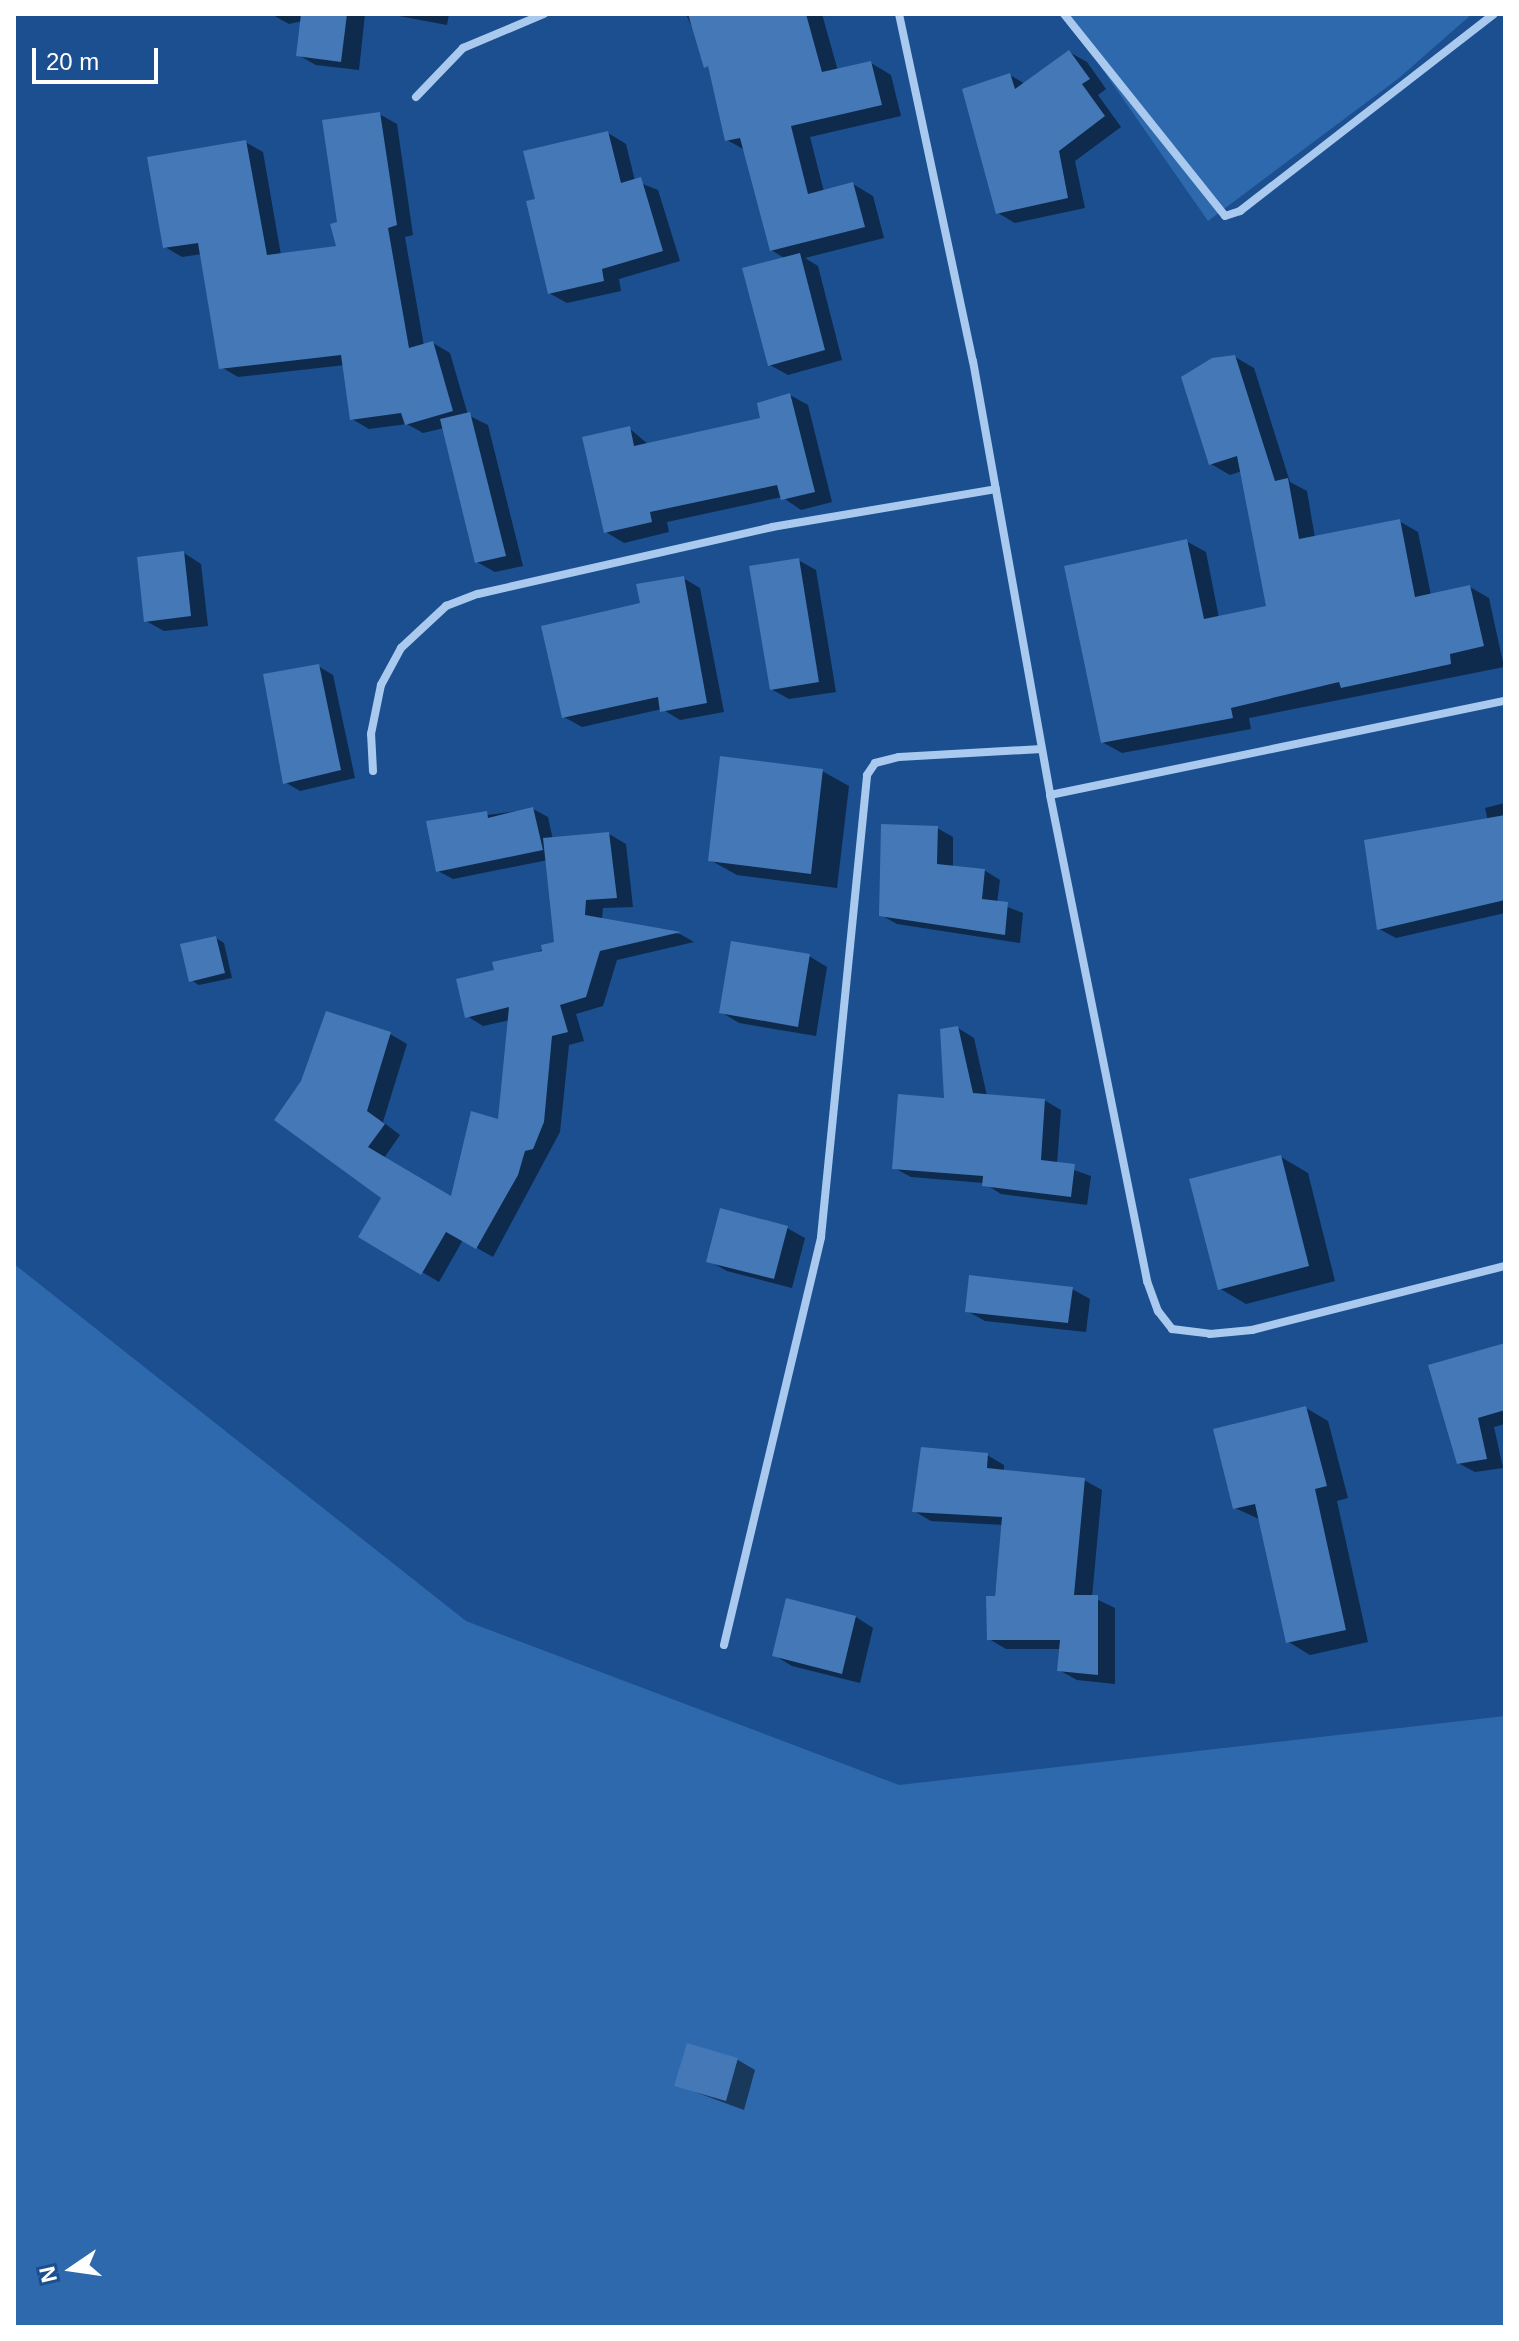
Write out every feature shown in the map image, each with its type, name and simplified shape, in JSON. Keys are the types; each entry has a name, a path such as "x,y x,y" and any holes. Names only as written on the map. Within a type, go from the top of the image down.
{"street":[{"path":"416,97 463,48 544,14"},
{"path":"899,14 996,489 1050,795 1147,1281 1158,1311 1172,1329 1210,1334 1252,1330 1505,1266"},
{"path":"1064,14 1225,216 1240,211 1494,14"},
{"path":"373,771 371,734 381,685 401,648 446,606 478,594 772,527 996,489"},
{"path":"1050,795 1505,701"},
{"path":"724,1645 821,1237 867,775 875,763 899,757 1042,749"}],"shaded area":[{"path":"1064,14 1472,14 1399,78 1208,221"},
{"path":"14,1264 466,1621 899,1785 1505,1716 1505,2327 14,2327"}],"building":[{"path":"301,14 347,14 341,62 296,56"},
{"path":"688,14 806,14 822,72 871,61 882,105 791,126 808,194 853,182 865,227 770,251 740,138 725,141 708,66 704,68"},
{"path":"1069,50 1090,79 1082,84 1105,116 1059,151 1068,198 996,214 962,89 1010,73 1015,89"},
{"path":"380,112 397,225 388,228 409,348 433,341 453,411 405,425 401,413 350,420 341,355 219,369 198,243 163,248 147,157 246,140 267,255 336,246 330,224 337,222 322,120"},
{"path":"608,131 621,183 641,177 663,251 602,269 604,281 548,294 526,201 535,199 523,151"},
{"path":"800,253 825,350 768,366 742,268"},
{"path":"1235,355 1275,481 1288,478 1299,539 1400,519 1415,597 1470,585 1484,646 1450,654 1451,664 1341,688 1339,682 1231,708 1233,718 1101,743 1064,566 1187,539 1204,619 1266,606 1237,456 1209,465 1181,377 1212,358"},
{"path":"790,393 815,492 781,500 777,485 650,512 652,522 604,533 582,437 630,426 634,446 760,418 757,403"},
{"path":"470,412 506,556 475,563 440,419"},
{"path":"184,551 191,616 144,622 137,557"},
{"path":"799,558 819,682 770,690 749,566"},
{"path":"684,576 707,703 660,712 658,697 562,718 541,626 640,603 636,584"},
{"path":"319,664 341,770 283,784 263,674"},
{"path":"720,756 823,769 811,874 708,861"},
{"path":"533,807 543,850 436,872 426,821 487,811 488,818"},
{"path":"1505,815 1505,900 1377,930 1364,840"},
{"path":"881,824 938,826 937,864 985,869 982,899 1008,902 1005,935 879,916"},
{"path":"609,832 617,898 586,900 585,915 681,932 600,951 586,997 560,1005 568,1032 552,1036 544,1122 533,1149 525,1151 518,1175 476,1249 446,1232 421,1275 358,1237 381,1198 274,1120 301,1081 326,1011 391,1032 367,1111 385,1124 368,1147 451,1196 471,1111 498,1119 509,1007 465,1018 456,979 494,970 492,962 542,951 541,945 554,942 543,838"},
{"path":"216,936 225,973 189,982 180,944"},
{"path":"731,941 810,954 798,1027 719,1013"},
{"path":"958,1026 973,1093 1045,1099 1041,1160 1075,1164 1071,1197 982,1186 983,1176 892,1169 898,1094 944,1098 940,1029"},
{"path":"1281,1155 1309,1266 1218,1290 1189,1179"},
{"path":"720,1208 788,1226 774,1279 706,1262"},
{"path":"969,1275 1073,1287 1068,1323 965,1312"},
{"path":"1505,1343 1505,1410 1478,1418 1487,1459 1457,1464 1428,1365"},
{"path":"1306,1406 1327,1486 1315,1489 1346,1630 1286,1643 1255,1504 1233,1509 1213,1429"},
{"path":"921,1447 988,1453 987,1468 1085,1478 1074,1595 1098,1595 1098,1675 1057,1671 1060,1640 987,1640 986,1596 995,1596 1002,1517 912,1512"},
{"path":"786,1598 856,1616 842,1674 772,1656"},
{"path":"687,2043 738,2058 726,2101 674,2086"}]}
